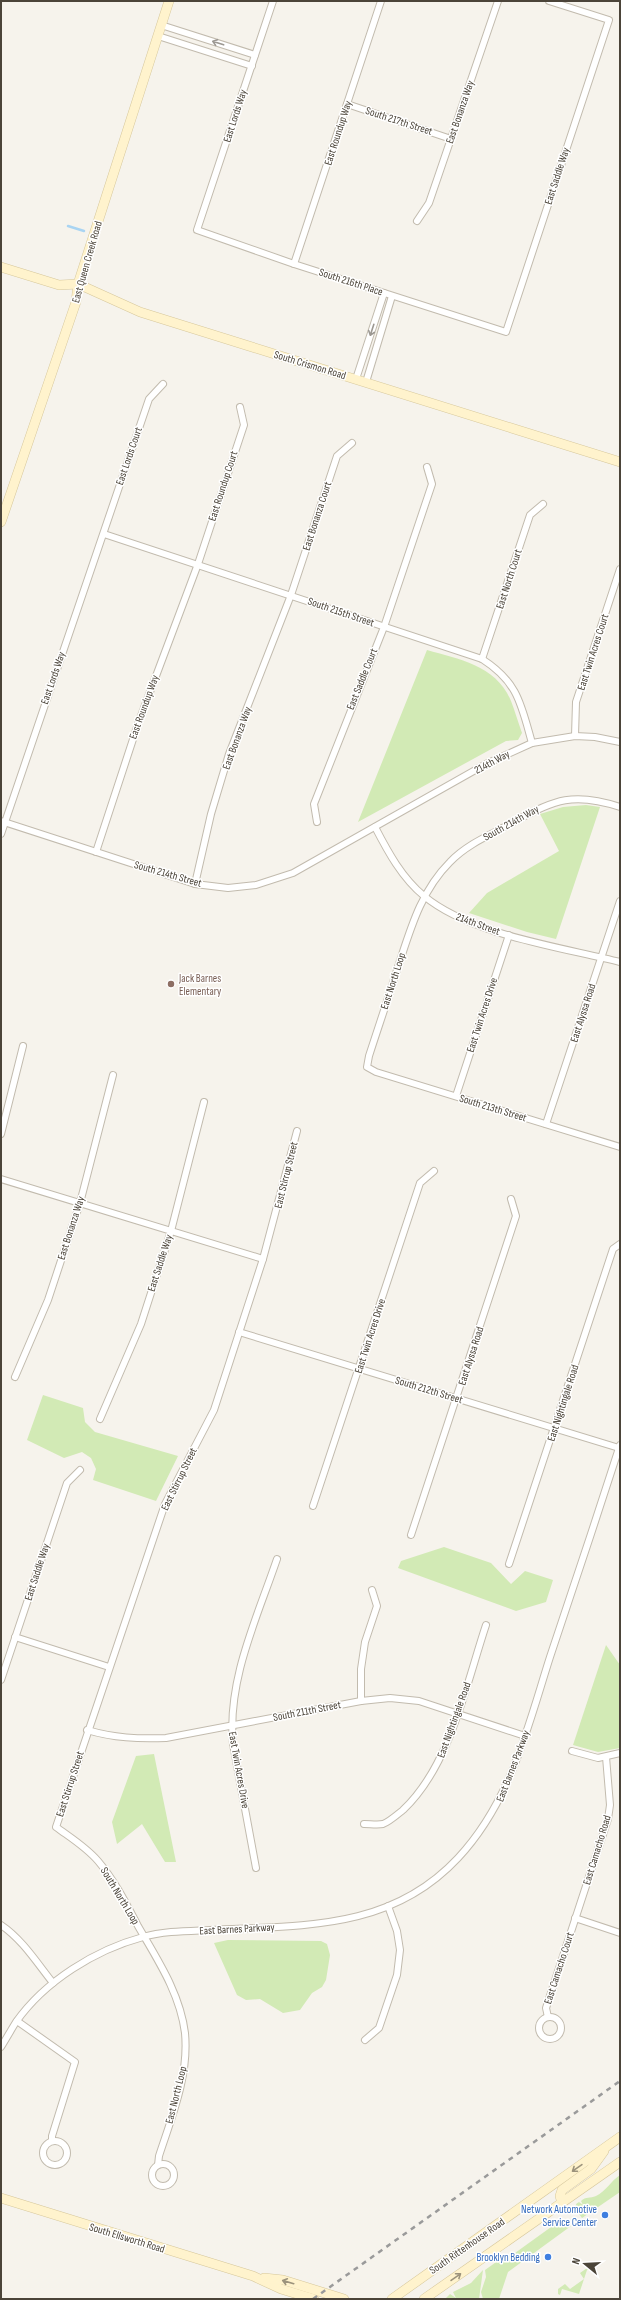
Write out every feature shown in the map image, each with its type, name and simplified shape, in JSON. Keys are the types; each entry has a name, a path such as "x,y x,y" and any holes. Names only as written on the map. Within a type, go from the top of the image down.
{"main road":[{"name":"East Queen Creek Road","path":"1,522 76,302 78,284 169,1"},
{"name":"South Crismon Road","path":"1,267 59,285 78,284 140,312 620,462"},
{"name":"South Rittenhouse Road","path":"392,2299 620,2137"},
{"path":"562,2203 560,2196 562,2190 591,2169 607,2147"},
{"name":"South Rittenhouse Road","path":"424,2299 620,2162"},
{"name":"South Ellsworth Road","path":"1,2198 253,2276 281,2289 314,2299"},
{"name":"South Ellsworth Road","path":"253,2276 284,2280 344,2299"},
{"path":"438,2299 442,2287"}],"street":[{"name":"East Lords Way","path":"197,230 273,1"},
{"name":"East Roundup Way","path":"294,264 381,1"},
{"name":"East Bonanza Way","path":"417,221 429,203 498,1"},
{"name":"East Saddle Way","path":"506,332 609,20 549,1"},
{"path":"161,25 255,55"},
{"path":"158,36 252,66"},
{"name":"South 217th Street","path":"347,104 451,139"},
{"name":"South 216th Place","path":"197,230 294,264 506,332"},
{"path":"356,379 384,293"},
{"path":"366,382 392,296"},
{"name":"East Lords Court","path":"104,534 149,399 164,384"},
{"name":"East Roundup Court","path":"198,564 244,425 240,407"},
{"name":"East Bonanza Court","path":"291,595 337,456 352,443"},
{"name":"East Saddle Court","path":"317,822 314,804 384,627 432,484 427,466"},
{"name":"East North Court","path":"482,659 530,515 543,504"},
{"name":"East Lords Way","path":"3,822 104,534"},
{"name":"South 215th Street","path":"104,534 482,659 500,670 512,685 522,706 532,743"},
{"name":"East Roundup Way","path":"96,852 138,724 198,564"},
{"name":"East Twin Acres Court","path":"575,736 576,702 620,569"},
{"name":"East Bonanza Way","path":"195,884 210,814 229,754 291,595"},
{"name":"214th Way","path":"375,827 486,764 532,743 575,736 595,737 620,742"},
{"name":"South 214th Way","path":"424,896 450,861 468,847 538,808 557,801 581,798 603,801 620,807"},
{"path":"1,834 3,822"},
{"name":"South 214th Street","path":"3,822 195,884 228,888 256,885 293,873 375,827"},
{"name":"214th Street","path":"375,827 406,878 424,896 441,908 462,919 509,935 620,962"},
{"name":"East North Loop","path":"367,1067 369,1056 403,950 424,896"},
{"name":"East Alyssa Road","path":"546,1124 620,901"},
{"name":"East Twin Acres Drive","path":"456,1096 509,935"},
{"path":"1,1134 23,1046"},
{"name":"South 213th Street","path":"367,1067 376,1072 620,1147"},
{"name":"East Bonanza Way","path":"15,1377 48,1300 80,1203 113,1074"},
{"name":"East Saddle Way","path":"100,1419 141,1324 171,1231 204,1102"},
{"name":"East Stirrup Street","path":"56,1827 87,1730 166,1504 214,1410 263,1259 297,1131"},
{"name":"East Twin Acres Drive","path":"313,1506 420,1183 434,1171"},
{"path":"1,1179 263,1259"},
{"name":"East Alyssa Road","path":"411,1535 516,1216 511,1199"},
{"name":"East Nightingale Road","path":"509,1564 613,1249 620,1244"},
{"name":"South 212th Street","path":"239,1332 457,1399 620,1446"},
{"name":"East Barnes Parkway","path":"1,2047 17,2021 53,1983 76,1967 106,1950 144,1937 183,1932 324,1924 362,1916 388,1906 417,1892 435,1878 470,1845 491,1817 503,1796 525,1736 620,1446"},
{"name":"East Saddle Way","path":"1,1680 67,1483 80,1470"},
{"name":"East Twin Acres Drive","path":"256,1868 232,1725 234,1694 241,1666 277,1559"},
{"path":"361,1701 360,1669 365,1642 377,1606 372,1590"},
{"name":"East Nightingale Road","path":"364,1824 383,1824 414,1799 430,1779 442,1755 486,1625"},
{"path":"15,1637 109,1667"},
{"name":"South 211th Street","path":"87,1730 110,1736 134,1739 166,1738 361,1701 390,1698 419,1701 525,1736"},
{"path":"572,1751 598,1758 620,1753"},
{"name":"East Camacho Road","path":"575,1918 608,1819 610,1804 606,1756"},
{"name":"South North Loop","path":"56,1827 82,1845 112,1878 144,1937"},
{"path":"365,2040 379,2028 397,1975 400,1950 397,1931 388,1906"},
{"path":"575,1918 620,1933"},
{"name":"East Camacho Court","path":"548,2017 546,2008 575,1918"},
{"path":"1,1925 10,1931 28,1950 53,1983"},
{"name":"East North Loop","path":"144,1937 169,1981 180,2012 185,2033 182,2081 159,2156 158,2165"},
{"path":"17,2021 75,2062 52,2136 52,2141 43,2149 43,2157 49,2163 56,2165 64,2162 67,2151 63,2144 52,2141"}],"green space":[{"path":"427,650 464,661 487,672 505,689 511,701 522,733 518,740 506,741 358,822"},
{"path":"586,805 600,807 556,939 527,932 469,913 487,893 559,851 540,814 563,807"},
{"path":"43,1395 83,1408 85,1422 95,1432 178,1456 156,1501 93,1480 96,1469 91,1458 82,1452 64,1458 27,1440"},
{"path":"444,1547 491,1563 511,1584 525,1571 553,1580 546,1602 516,1611 398,1568 401,1561"},
{"path":"606,1645 620,1665 620,1748 598,1752 573,1745"},
{"path":"154,1754 176,1862 165,1862 142,1824 117,1844 112,1822 136,1756"},
{"path":"228,1940 321,1941 327,1944 330,1955 326,1980 322,1987 312,1993 300,2010 283,2013 260,1999 246,2000 237,1995 214,1943"},
{"path":"620,2175 620,2192 582,2218 577,2211 576,2204 579,2202 583,2205 581,2201 583,2199 600,2194"},
{"path":"567,2221 571,2226 508,2272 499,2299 483,2299 481,2292 486,2277 485,2270 499,2260 515,2253 558,2222"},
{"path":"590,2266 592,2269 587,2270 584,2279 580,2273"},
{"path":"483,2270 479,2299 445,2299 450,2294 456,2298 453,2292 471,2283"},
{"path":"584,2279 579,2294 562,2289 560,2295 558,2294 558,2289 565,2284 570,2289"}],"waterway":[{"path":"68,226 84,231"}],"railway":[{"path":"313,2299 620,2081"}],"place":[{"name":"Jack Barnes Elementary","path":"171,984"},
{"name":"Network Automotive Service Center","path":"605,2215"},
{"name":"Brooklyn Bedding","path":"548,2257"}]}
